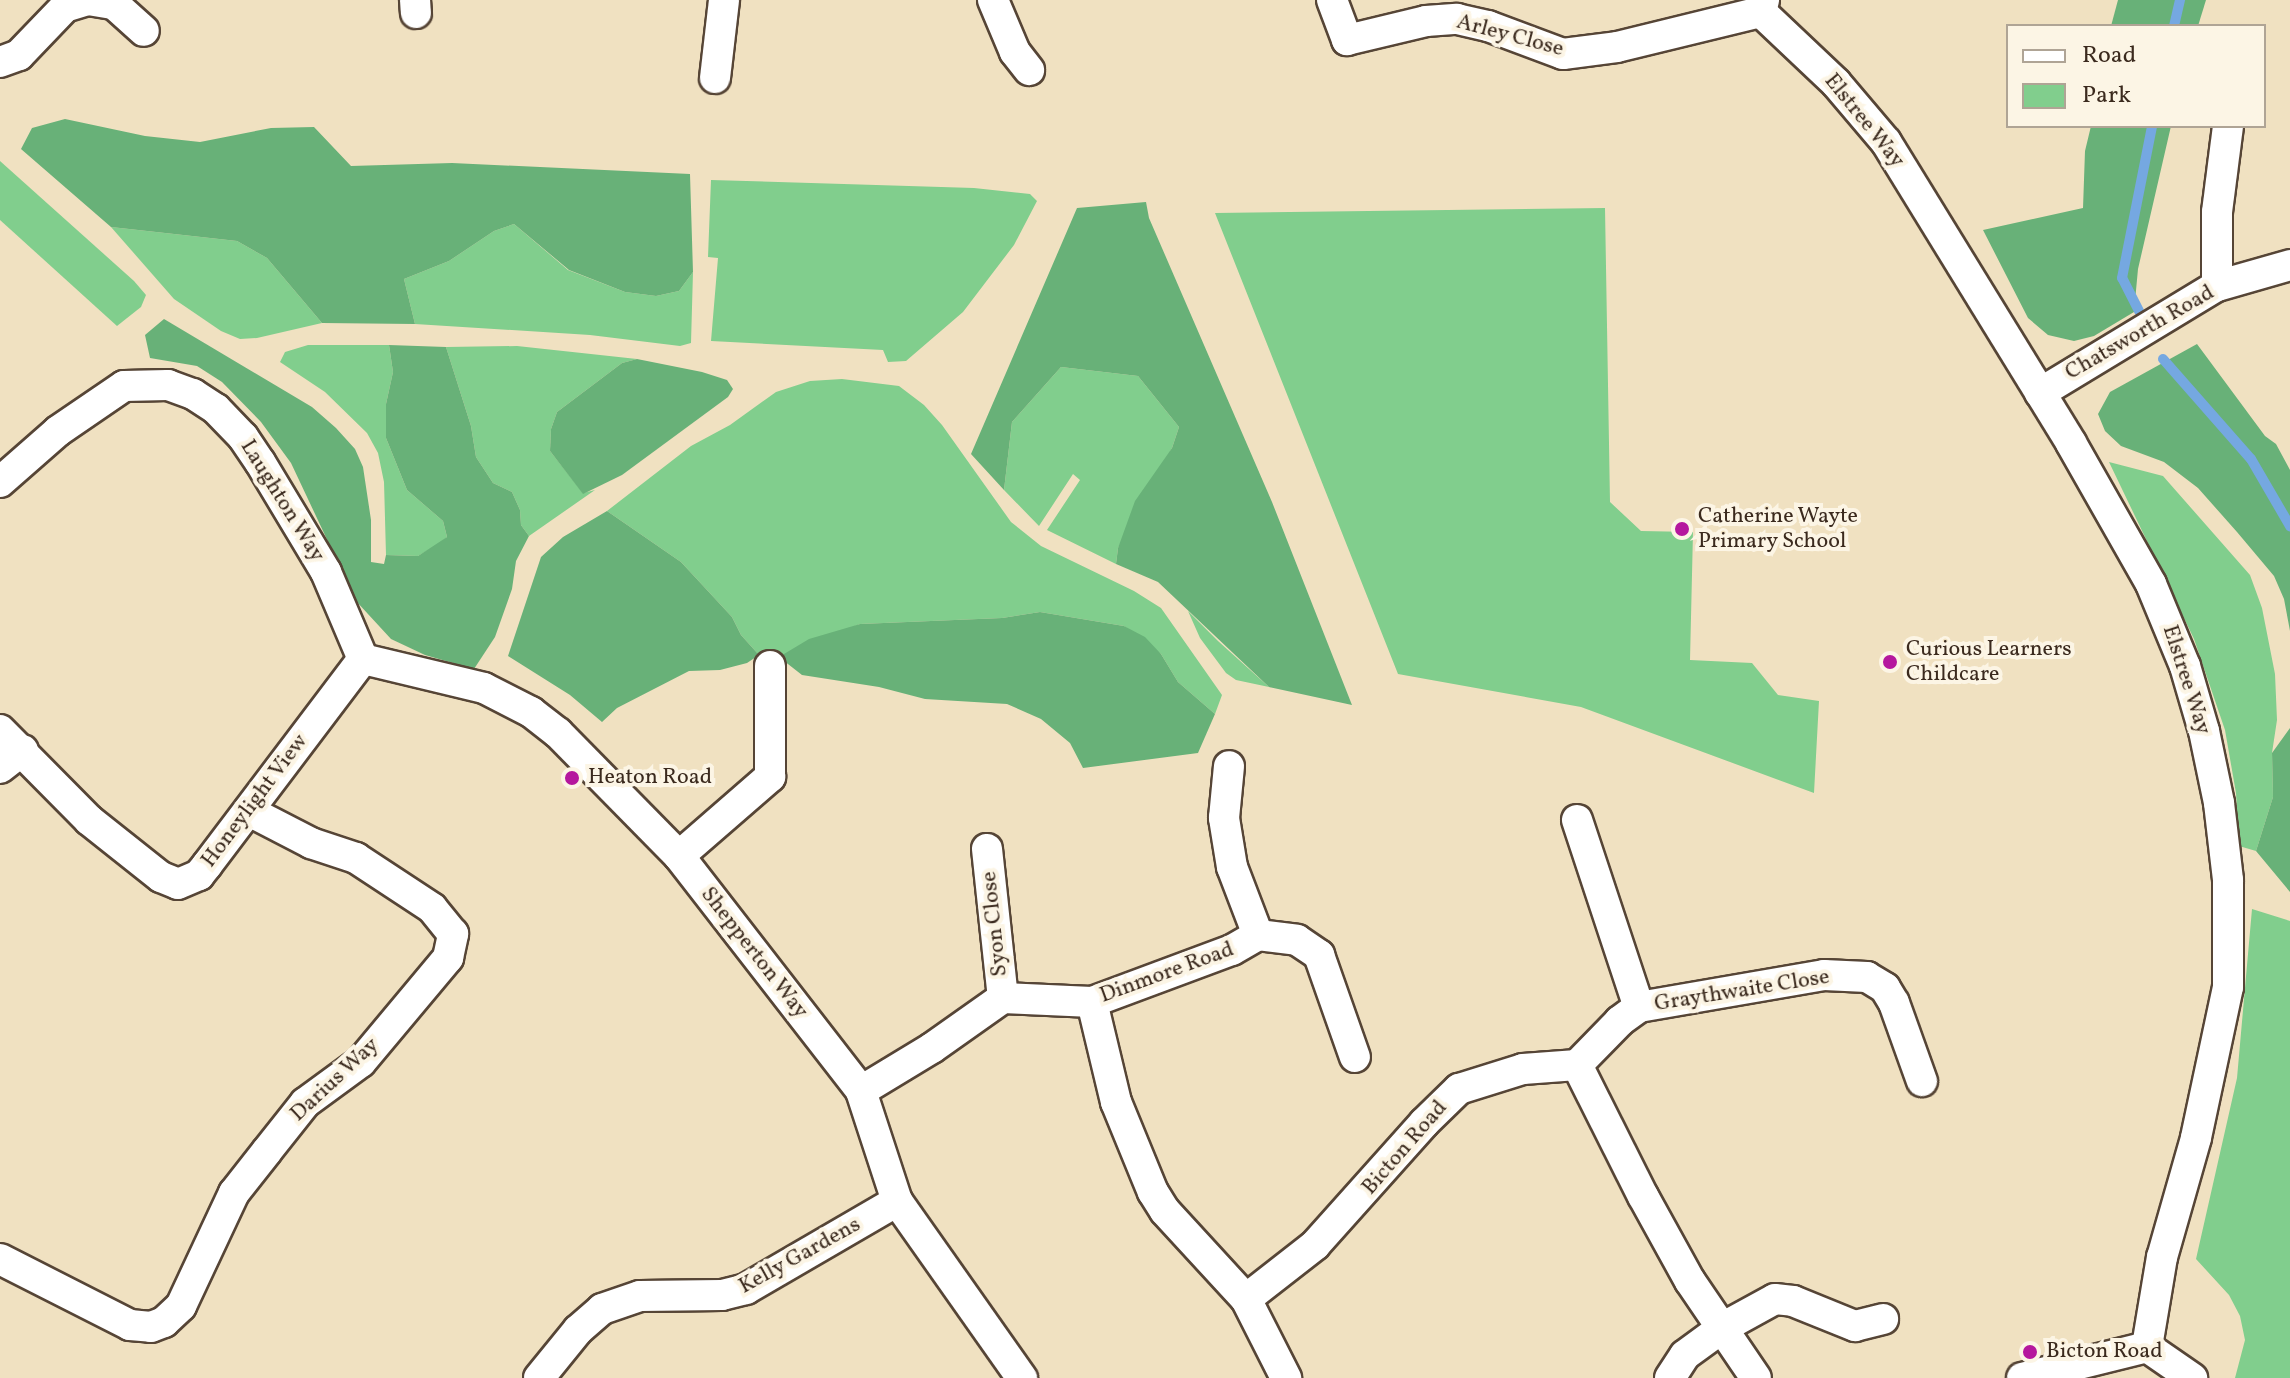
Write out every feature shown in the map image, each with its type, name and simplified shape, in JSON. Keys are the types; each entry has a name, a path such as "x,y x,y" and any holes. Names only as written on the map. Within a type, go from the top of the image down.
{"street":[{"path":"0,62 19,55 65,7 88,0 114,4 144,31"},
{"path":"715,78 724,0"},
{"path":"993,0 1015,52 1029,70"},
{"name":"Arley Close","path":"1332,0 1347,40 1426,21 1457,19 1488,26 1563,54 1617,47 1763,6"},
{"name":"Elstree Way","path":"1763,6 1836,83 1886,142 2040,393 2144,571 2168,620 2204,731 2219,803 2228,880 2229,959 2225,1007 2196,1138 2162,1257 2147,1347"},
{"path":"2217,286 2217,212 2228,128"},
{"name":"Chatsworth Road","path":"2040,393 2217,286 2290,265"},
{"name":"Laughton Way","path":"0,482 58,431 124,386 168,385 193,394 216,409 243,437 260,462 326,572 363,659"},
{"name":"Honeylight View","path":"0,730 11,759 161,877 178,884 199,875 363,659"},
{"name":"Shepperton Way","path":"363,659 484,688 531,712 558,733 679,856 861,1091 897,1201 1022,1378"},
{"path":"679,856 770,777 770,666"},
{"name":"Dinmore Road","path":"1229,766 1224,818 1232,867 1258,935"},
{"name":"Darius Way","path":"0,1259 130,1325 151,1327 164,1322 181,1306 234,1193 305,1103 361,1062 448,958 453,934 432,908 356,858 311,843 249,811"},
{"name":"Graythwaite Close","path":"1577,820 1639,1007"},
{"name":"Syon Close","path":"987,849 1003,998"},
{"name":"Dinmore Road","path":"1003,998 1092,1002 1232,950 1258,935 1297,940 1319,955 1355,1057"},
{"name":"Graythwaite Close","path":"1577,1065 1604,1035 1639,1007 1824,975 1867,977 1885,988 1894,1003 1922,1081"},
{"path":"861,1091 932,1048 1003,998"},
{"path":"1092,1002 1116,1102 1147,1181 1165,1211 1246,1299 1286,1378"},
{"path":"1577,1065 1690,1281 1756,1378"},
{"name":"Bicton Road","path":"1246,1299 1315,1245 1424,1123 1459,1089 1523,1069 1577,1065"},
{"name":"Kelly Gardens","path":"539,1378 583,1324 602,1309 640,1296 722,1295 746,1289 897,1201"},
{"path":"1670,1378 1685,1355 1722,1328 1775,1299 1793,1301 1855,1326 1883,1319"},
{"path":"2022,1378 2147,1347 2192,1378"}],"green space":[{"path":"2118,0 2206,0 2199,24 2112,24"},
{"path":"65,119 145,136 200,142 271,128 314,127 351,166 452,163 690,174 693,272 679,291 656,296 625,292 569,270 514,224 494,231 449,261 404,279 415,324 322,323 267,258 237,241 111,227 21,149 32,128"},
{"path":"2091,128 2171,128 2138,269 2134,312 2094,336 2074,341 2048,335 2028,318 1983,230 2083,208 2085,151"},
{"path":"0,161 134,281 146,295 141,307 117,326 0,220"},
{"path":"711,180 974,188 1030,194 1037,201 1014,245 963,312 906,361 888,362 883,350 711,341 718,258 708,257"},
{"path":"1146,202 1149,218 1272,502 1352,705 1269,687 1158,582 1116,564 1118,548 1135,501 1172,448 1179,427 1138,376 1061,367 1012,422 1004,490 971,454 1077,208"},
{"path":"1605,208 1610,502 1641,531 1693,532 1690,660 1752,663 1778,695 1819,701 1814,793 1581,707 1398,674 1215,213"},
{"path":"514,224 568,270 625,292 656,296 679,291 693,272 691,343 680,346 590,335 415,324 404,279 449,261 494,231"},
{"path":"111,227 237,241 267,258 322,323 257,338 240,339 221,331 174,299"},
{"path":"164,319 312,407 355,449 363,467 371,520 371,562 384,564 386,555 418,556 447,537 443,521 407,490 386,438 386,404 393,372 389,345 446,347 471,426 476,457 493,483 512,492 520,510 521,525 529,536 516,561 512,589 495,637 474,669 425,655 391,639 356,601 291,463 261,422 222,382 197,366 150,358 145,335"},
{"path":"2197,344 2265,436 2276,444 2290,470 2290,631 2284,599 2274,576 2237,532 2198,488 2164,462 2121,446 2105,431 2098,414 2110,392"},
{"path":"308,345 389,345 393,372 386,404 386,438 407,490 443,521 447,537 440,543 418,556 386,555 384,482 378,453 367,433 325,392 280,362 285,352"},
{"path":"517,346 637,359 622,363 557,412 551,429 550,451 583,493 595,490 529,536 521,525 520,510 512,492 493,483 476,457 471,426 446,347"},
{"path":"637,359 702,372 727,380 733,389 728,397 622,475 583,494 550,451 551,429 557,412 622,363"},
{"path":"1061,367 1138,376 1179,427 1172,448 1118,548 1116,564 1047,530 1080,480 1073,474 1039,526 1004,490 1012,422"},
{"path":"842,379 899,386 924,405 942,425 1011,522 1041,546 1134,591 1161,608 1222,695 1215,714 1178,682 1161,654 1124,626 1040,612 1002,618 860,624 779,657 759,655 741,635 732,617 681,562 607,511 691,446 730,425 776,392 810,381"},
{"path":"2109,462 2163,476 2250,575 2262,608 2275,674 2277,720 2272,753 2273,797 2256,851 2239,846 2236,793 2225,730 2194,639"},
{"path":"607,511 681,562 732,617 741,635 759,655 747,663 720,670 689,671 617,708 602,722 570,695 508,656 541,557 563,537"},
{"path":"1188,611 1269,687 1236,680 1226,673 1200,638"},
{"path":"1040,612 1124,626 1145,637 1161,654 1178,682 1215,714 1198,753 1083,768 1070,743 1041,719 1007,704 925,699 879,687 802,675 779,657 809,639 860,624 1002,618"},
{"path":"2290,728 2290,892 2256,851 2273,797 2272,753"},
{"path":"2252,909 2290,921 2290,1378 2235,1378 2245,1340 2240,1316 2229,1295 2196,1259 2237,1078"}],"waterway":[{"path":"2174,24 2180,0"},
{"path":"2139,311 2122,278 2152,128"},
{"path":"2163,359 2251,459 2290,526"}],"place":[{"name":"Catherine Wayte Primary School","path":"1682,529"},
{"name":"Curious Learners Childcare","path":"1890,662"},
{"name":"Heaton Road","path":"572,778"},
{"name":"Bicton Road","path":"2030,1352"}]}
